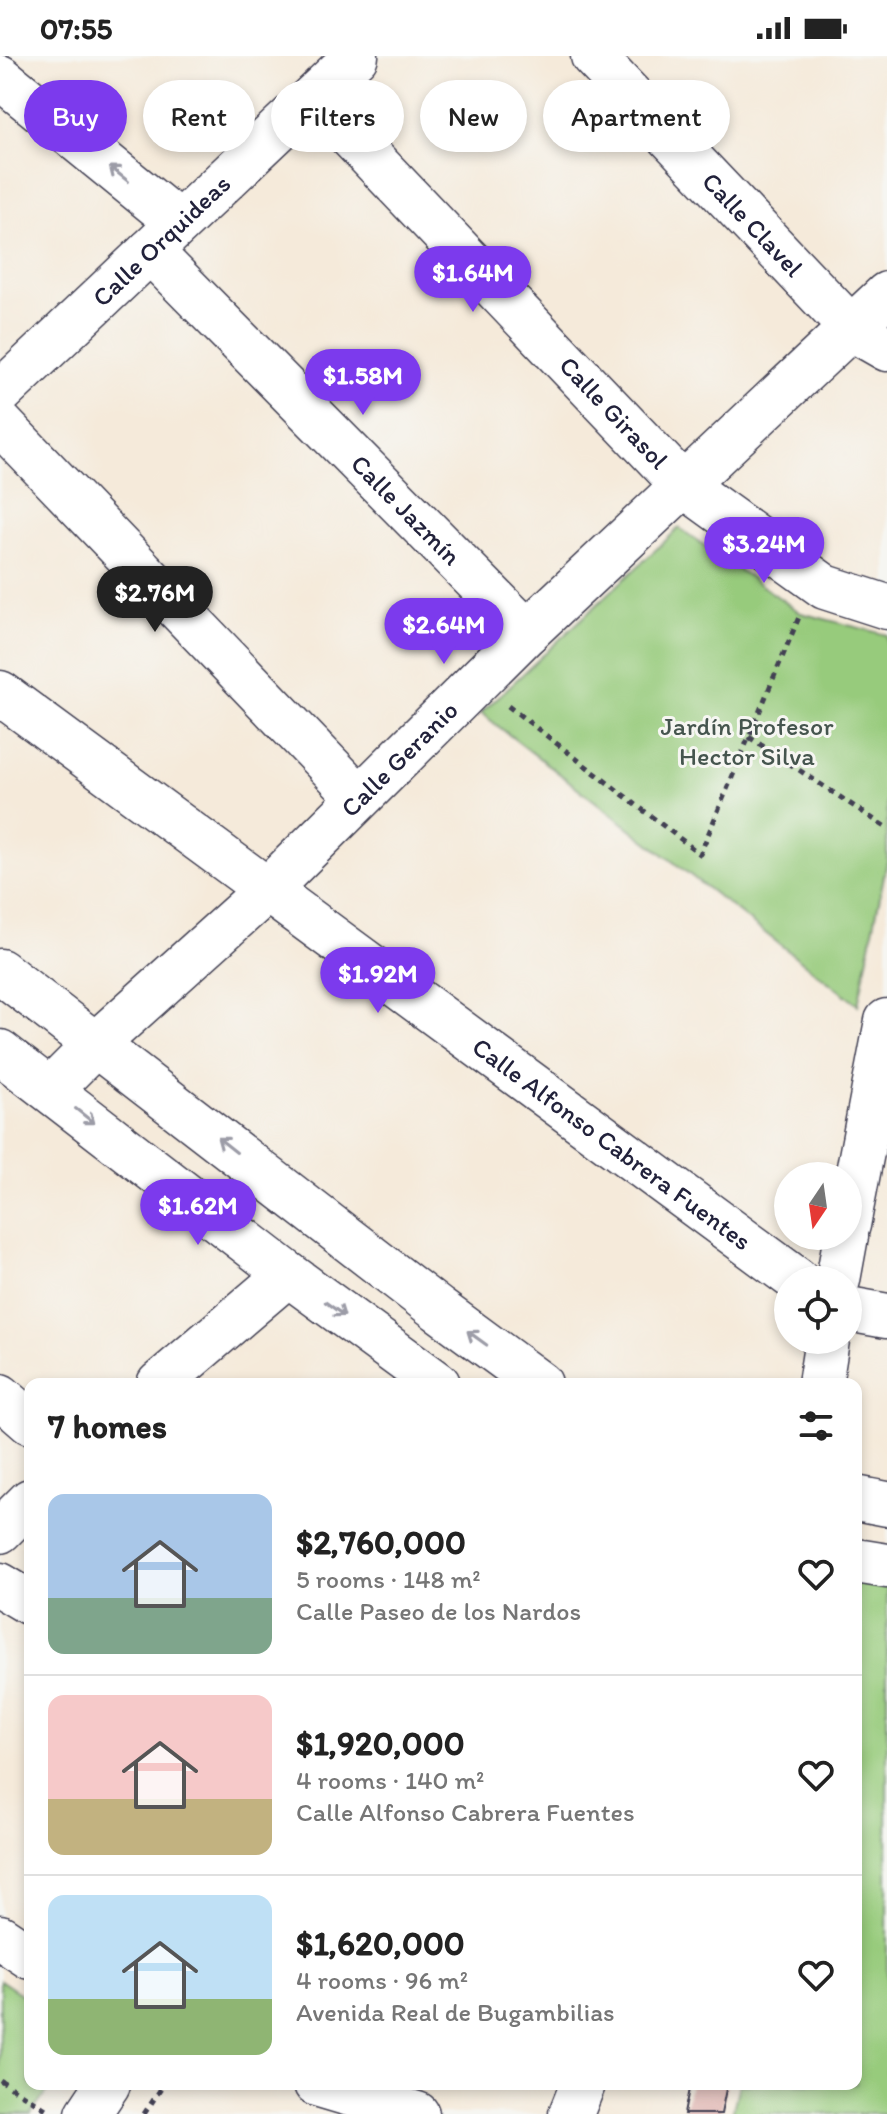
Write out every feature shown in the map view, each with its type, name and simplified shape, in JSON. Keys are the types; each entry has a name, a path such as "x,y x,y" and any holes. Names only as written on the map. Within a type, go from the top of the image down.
{"street":[{"name":"Calle Orquideas","path":"331,80 356,56"},
{"name":"Calle Clavel","path":"593,56 870,339"},
{"name":"Calle Jazmín","path":"0,77 164,237 527,632"},
{"name":"Calle Orquideas","path":"0,393 271,136"},
{"name":"Calle Girasol","path":"365,152 682,484 825,587 887,607"},
{"name":"Calle Geranio","path":"51,1089 97,1043 266,891 527,632 682,484 870,339 887,294"},
{"path":"0,423 359,797"},
{"name":"Calle Alfonso Cabrera Fuentes","path":"0,693 778,1266"},
{"path":"0,971 532,1378"},
{"path":"862,1163 882,1075 887,1021"},
{"path":"0,1052 288,1274 430,1378"},
{"path":"166,1378 288,1274"},
{"path":"862,1312 887,1316"},
{"path":"821,1378 825,1354"},
{"path":"0,1396 24,1417"},
{"path":"862,1499 887,1504"},
{"path":"0,1531 24,1507"},
{"path":"862,1562 887,1566"},
{"path":"0,1585 24,1599"},
{"path":"0,1937 24,1953"},
{"path":"67,2111 99,2090"},
{"path":"336,2090 417,2114"},
{"path":"571,2114 581,2090"}],"path":[{"path":"498,699 700,854 801,613"},
{"path":"749,737 887,828"},
{"path":"0,2080 67,2111"},
{"path":"144,2114 160,2090"}],"green space":[{"name":"Jardín Profesor Hector Silva","path":"679,528 801,613 887,635 887,861 858,1005 481,713"},
{"path":"862,1576 887,1581 887,2114 732,2114 738,2090 862,2090"},
{"path":"0,1980 24,1996 24,2090 49,2090 31,2114 0,2114"}],"building":[{"path":"689,2090 726,2090 721,2114 684,2114"}]}
